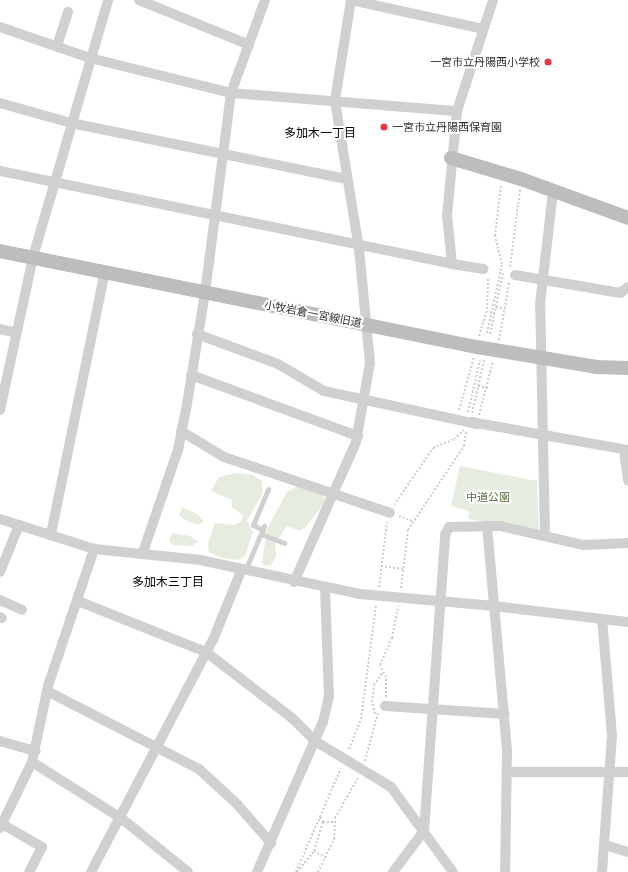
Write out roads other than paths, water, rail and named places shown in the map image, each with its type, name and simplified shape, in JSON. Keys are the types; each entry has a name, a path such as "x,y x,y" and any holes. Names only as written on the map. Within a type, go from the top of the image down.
{"street":[{"path":"0,410 33,258 108,0"},
{"path":"139,0 248,45"},
{"path":"143,552 181,431 205,293 213,216 224,155 231,93 265,0"},
{"path":"294,582 358,436 366,398 370,363 358,244 346,179 335,100 351,0 483,29"},
{"path":"452,264 447,215 451,158 457,111 493,0"},
{"path":"56,46 68,12"},
{"path":"0,27 90,58 231,93 335,100 457,111"},
{"path":"0,103 71,123 346,179"},
{"path":"451,158 521,179 553,192 628,218"},
{"path":"0,171 213,216 452,264 484,269"},
{"path":"545,535 541,357 543,280 553,192"},
{"name":"小牧岩倉一宮線旧道","path":"0,251 366,325 596,367 628,368"},
{"path":"51,534 105,272"},
{"path":"515,276 620,293 628,287"},
{"path":"0,329 16,333"},
{"path":"197,334 278,364 324,391 366,398 468,422 543,437 626,450 628,481"},
{"path":"191,375 358,436"},
{"path":"181,431 224,457 390,513"},
{"path":"0,519 51,534 94,549 143,552 325,588 378,596 494,606 628,622"},
{"path":"0,572 20,525"},
{"path":"487,526 505,714 507,772 505,872"},
{"path":"393,872 424,831 441,601 447,531 449,527 487,526 545,535 583,545 628,543"},
{"path":"29,872 42,846 1,826 36,751 47,691 94,549"},
{"path":"91,872 121,818 156,746 206,652 243,571"},
{"path":"257,872 315,741 329,697 325,588"},
{"path":"0,600 22,610"},
{"path":"78,601 206,652 292,718 315,741 361,771 391,787 453,872"},
{"path":"602,619 612,714 605,845 602,872"},
{"path":"47,691 198,769 237,804 270,843"},
{"path":"385,706 505,714"},
{"path":"0,742 36,751"},
{"path":"32,762 121,818 188,872"},
{"path":"507,772 608,770 628,772"},
{"path":"605,845 628,852"}],"lane":[{"path":"268,489 252,525 284,543"},
{"path":"243,571 262,530"}],"place":[{"name":"一宮市立丹陽西小学校","path":"548,62"},
{"name":"一宮市立丹陽西保育園","path":"384,127"}],"district":[{"name":"多加木一丁目","path":"320,133"},
{"name":"多加木三丁目","path":"168,582"}],"park label":[{"name":"中道公園","path":"488,497"}]}
